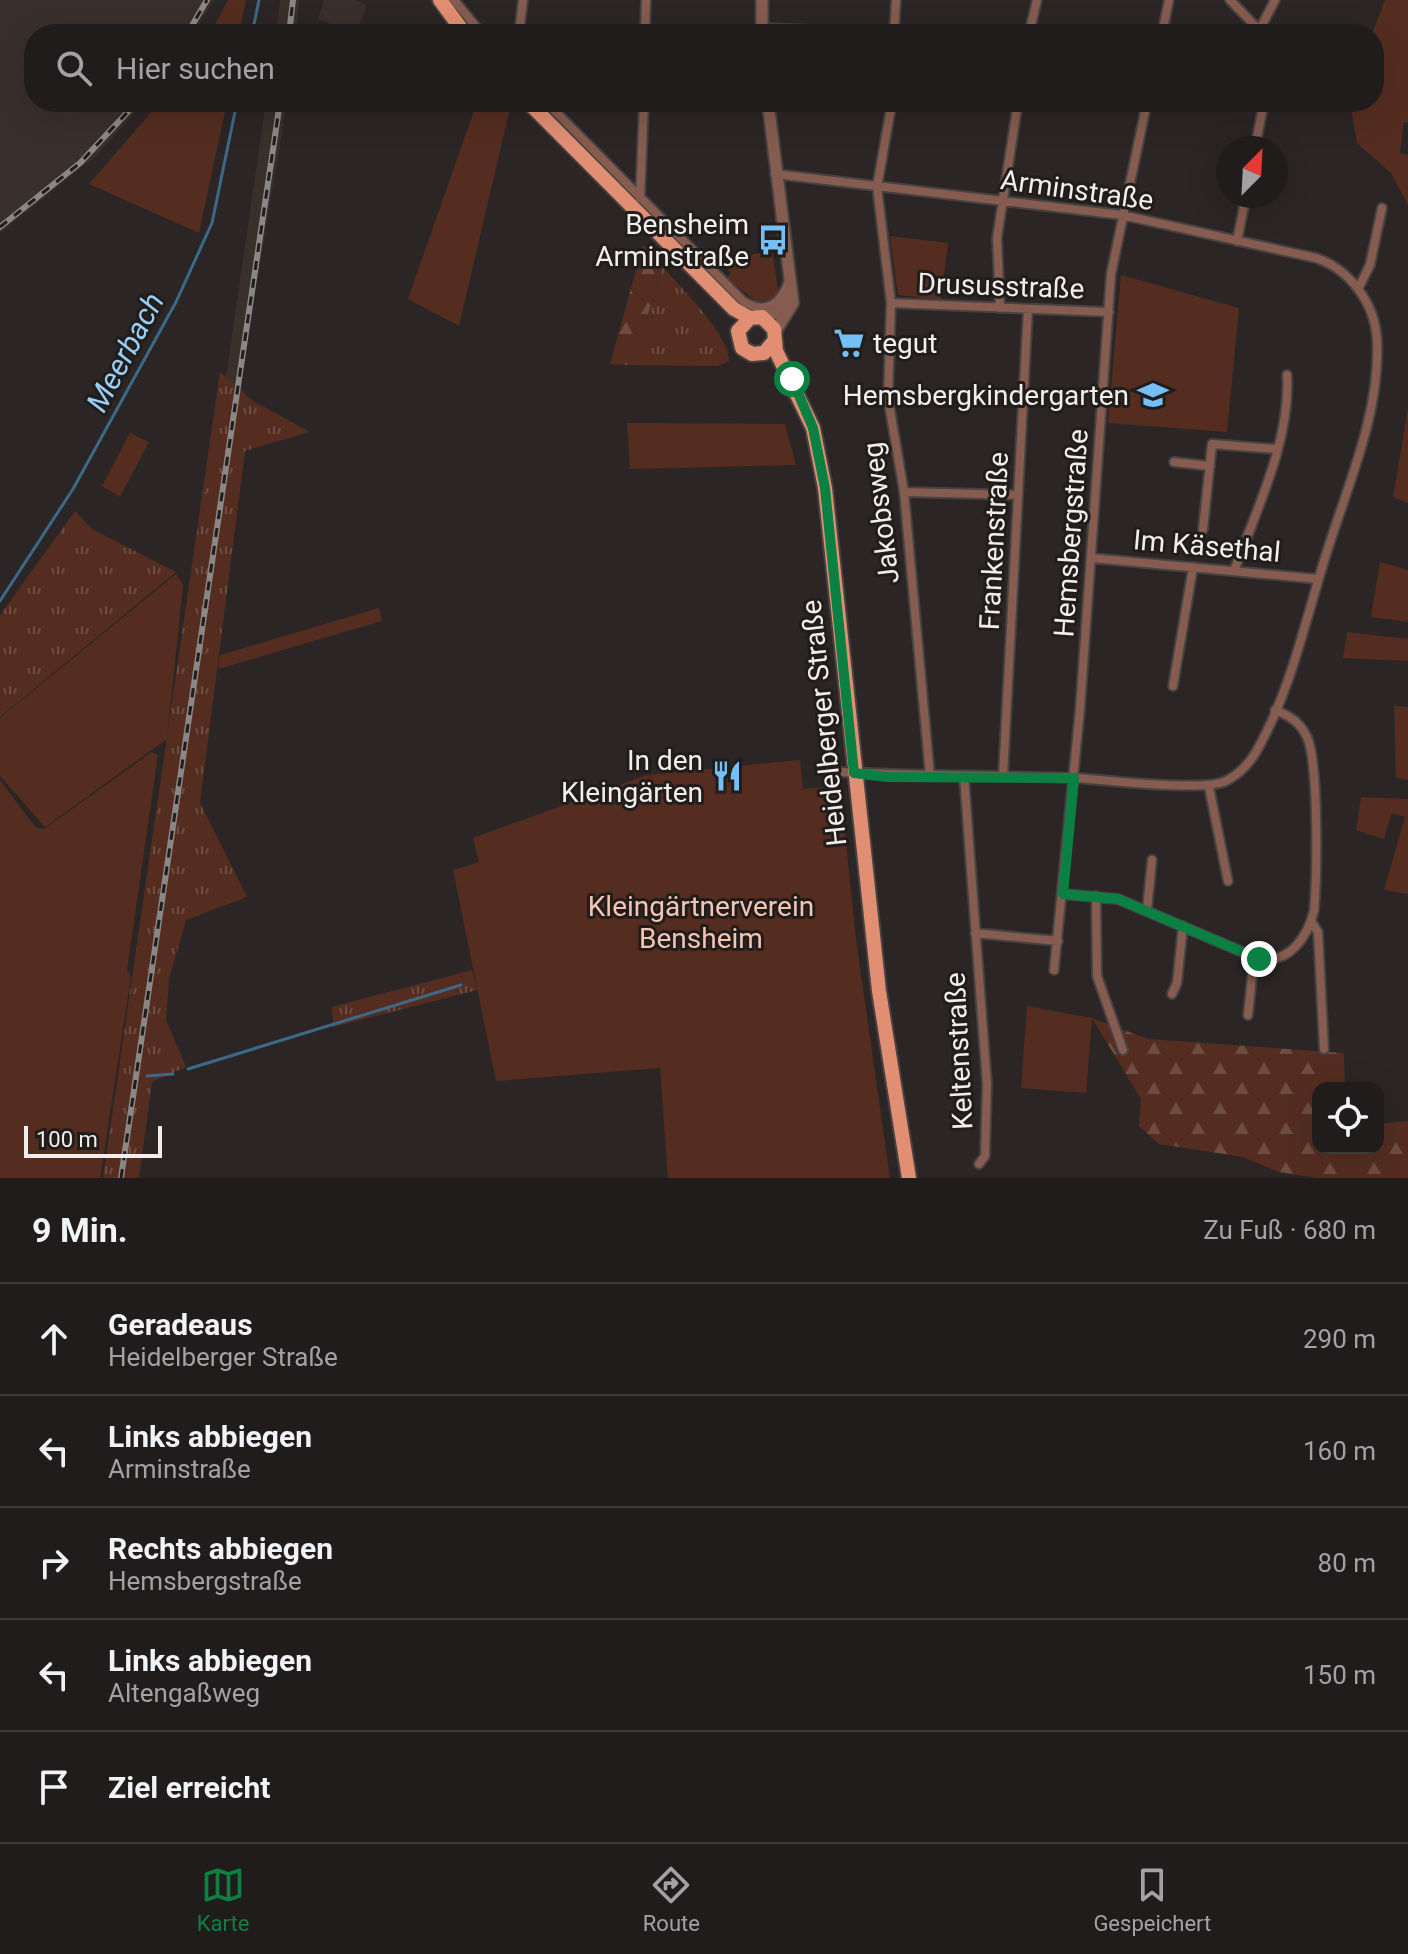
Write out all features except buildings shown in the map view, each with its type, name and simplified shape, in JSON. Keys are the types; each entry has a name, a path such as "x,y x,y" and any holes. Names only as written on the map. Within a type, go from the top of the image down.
{"main road":[{"path":"440,0 458,24"},
{"path":"538,112 734,309 751,320"},
{"name":"Heidelberger Straße","path":"817,450 791,393 773,364 762,354 752,354 742,348 737,337 751,320 775,336 776,351 808,413 817,450 828,512 847,773 909,1178"},
{"path":"762,354 775,336"}],"street":[{"path":"454,0 474,24"},
{"path":"520,24 523,0"},
{"path":"645,24 646,0"},
{"path":"762,0 762,24"},
{"path":"895,24 896,0"},
{"path":"1031,24 1037,0"},
{"path":"1164,24 1169,0"},
{"path":"1230,0 1254,24"},
{"path":"1265,24 1275,0"},
{"path":"556,112 723,285 752,307 767,308 778,302 791,275"},
{"path":"640,198 644,112"},
{"path":"769,112 792,293 791,308 775,336"},
{"name":"Jakobsweg","path":"890,112 877,187 891,303 888,398 904,492 930,776"},
{"path":"1000,308 997,238 1016,112"},
{"name":"Hemsbergstraße","path":"1054,970 1074,778 1111,274 1145,112"},
{"path":"1257,136 1262,112"},
{"name":"Arminstraße","path":"775,174 1122,215 1327,261 1358,289 1374,322 1375,375 1362,436 1275,710 1247,765 1227,780 1209,787"},
{"path":"1237,241 1244,208"},
{"path":"1358,289 1370,265 1382,208"},
{"path":"751,320 779,312 792,293"},
{"name":"Drususstraße","path":"891,303 1109,312"},
{"name":"Frankenstraße","path":"1003,776 1028,309"},
{"path":"1234,571 1276,449 1289,398 1287,375"},
{"path":"1203,529 1212,444 1276,449"},
{"path":"1174,462 1210,466"},
{"path":"904,492 1018,495"},
{"name":"Im Käsethal","path":"1091,558 1318,579"},
{"path":"1173,686 1193,567"},
{"path":"1063,894 1118,899 1254,957 1272,960 1290,953 1311,921 1315,900 1314,764 1307,738 1298,722 1275,710"},
{"path":"847,773 1074,778 1209,787 1228,881"},
{"name":"Keltenstraße","path":"964,776 988,1101 985,1156 979,1164"},
{"path":"1147,910 1152,860"},
{"path":"1096,896 1097,976 1123,1050"},
{"path":"1311,921 1318,932 1324,1049"},
{"path":"1172,994 1177,983 1183,926"},
{"name":"Keltenstraße","path":"975,933 1058,941"},
{"path":"1248,1015 1254,957"}],"shaded area":[{"path":"0,0 214,0 199,24 24,24 24,112 135,112 97,155 0,233"},
{"path":"280,0 299,0 297,24 277,24"},
{"path":"324,0 355,0 367,5 360,24 331,24 318,19"},
{"path":"265,112 285,112 239,389 228,485 109,1178"}],"green space":[{"path":"228,0 246,0 241,24 215,24"},
{"path":"1385,0 1408,0 1408,122 1404,122 1400,153 1408,155 1408,205 1391,173 1357,143 1352,112 1384,112 1384,24 1376,24"},
{"path":"151,112 225,112 199,233 89,184"},
{"path":"473,112 509,112 459,326 408,299"},
{"path":"890,236 948,243 941,300 898,295"},
{"path":"643,245 662,266 633,365 610,364"},
{"path":"772,251 778,289 775,299 757,302 727,278 731,273 726,268 736,257"},
{"path":"662,266 713,325 727,350 729,361 718,366 633,365"},
{"path":"1121,275 1239,308 1227,432 1108,423"},
{"path":"220,372 253,401 310,432 245,451 200,803 247,897 186,920 169,979 166,1020 186,1067 152,1082 139,1178 103,1178"},
{"path":"1408,408 1408,503 1393,497"},
{"path":"627,423 785,424 796,465 630,469"},
{"path":"130,433 149,442 120,497 102,486"},
{"path":"75,511 92,529 176,572 0,717 0,615"},
{"path":"1380,562 1408,570 1408,622 1371,617"},
{"path":"176,574 183,585 167,739 45,827 0,776 0,718"},
{"path":"379,608 382,621 218,669 220,655"},
{"path":"1347,632 1408,639 1408,661 1343,658"},
{"path":"1394,706 1408,707 1408,780 1396,778"},
{"path":"152,752 158,755 127,970 131,977 100,1178 0,1178 0,780 36,828 44,829"},
{"name":"Kleingärtnerverein Bensheim","path":"800,760 803,789 840,786 856,939 890,1178 668,1178 660,1068 496,1081 453,870 479,862 473,838 647,775"},
{"path":"1361,797 1408,799 1408,894 1384,890 1405,817 1392,813 1384,839 1356,830"},
{"path":"472,970 477,990 333,1027 332,1007"},
{"path":"1027,1006 1092,1018 1086,1093 1021,1088"},
{"path":"1092,1018 1148,1039 1344,1053 1345,1082 1312,1082 1312,1154 1384,1154 1384,1123 1408,1121 1408,1178 1317,1178 1279,1172 1243,1157 1159,1144 1139,1126 1141,1099"}],"waterway":[{"name":"Meerbach","path":"254,24 259,0"},
{"name":"Meerbach","path":"0,601 73,489 176,302 212,223 235,112"},
{"path":"188,1069 461,985"},
{"path":"147,1076 173,1074"}],"railway":[{"path":"193,24 207,0"},
{"path":"290,24 293,0"},
{"path":"0,227 80,163 128,112"},
{"path":"121,1178 279,112"}],"place":[{"name":"Bensheim Arminstraße","path":"773,240"},
{"name":"tegut","path":"849,343"},
{"name":"Hemsbergkindergarten","path":"1153,395"},
{"name":"In den Kleingärten","path":"727,776"}],"route":[{"path":"792,379 813,428 825,488 854,773 888,777 1074,778 1063,894 1118,899 1259,959"}]}
